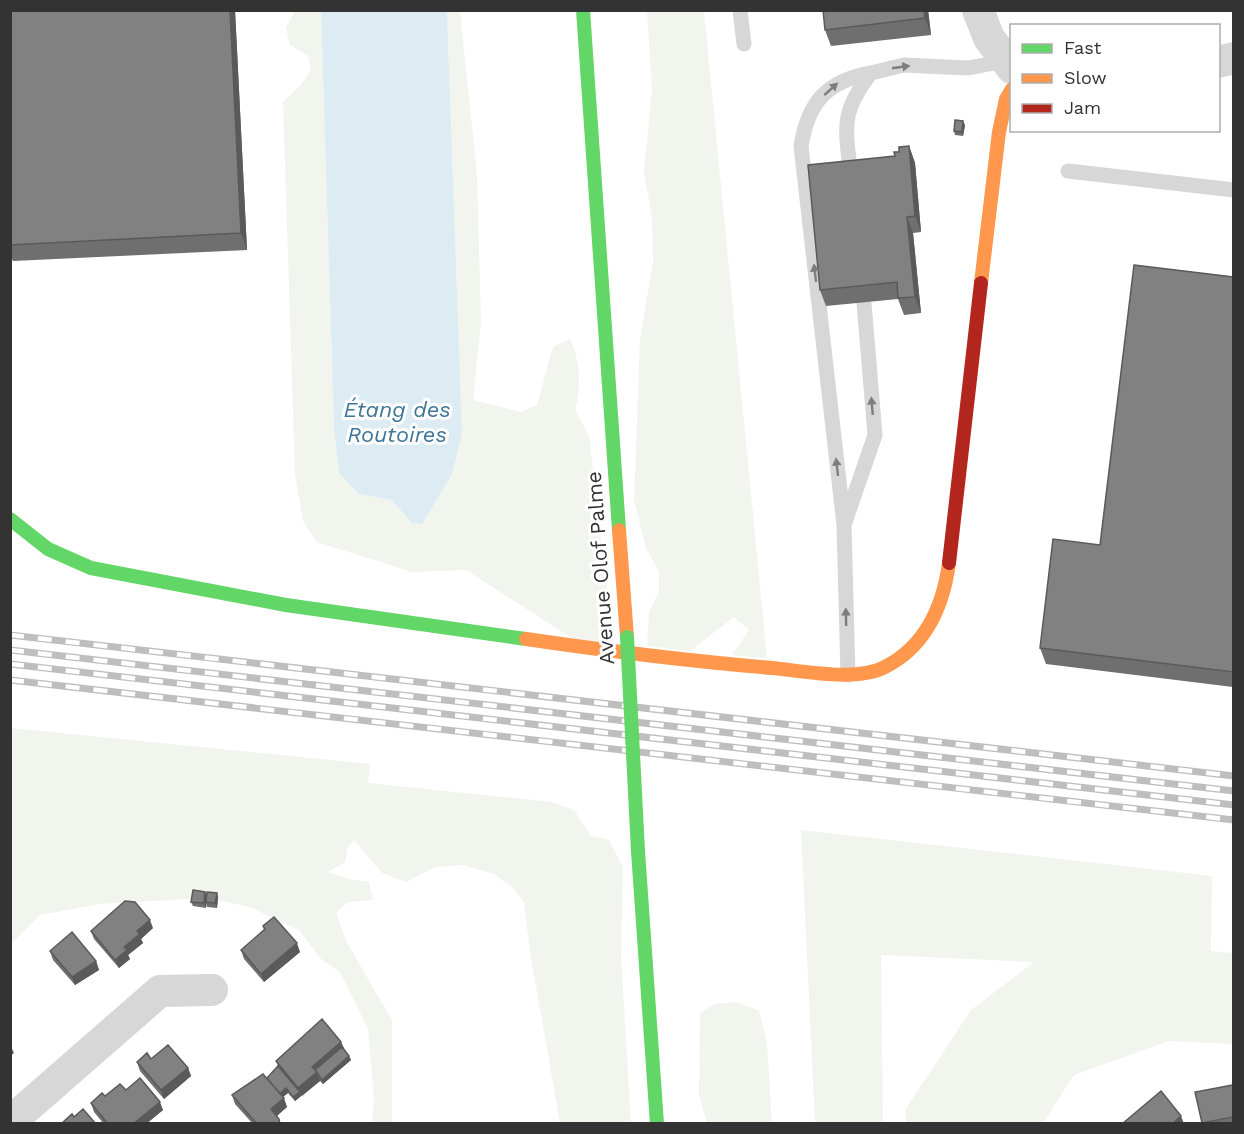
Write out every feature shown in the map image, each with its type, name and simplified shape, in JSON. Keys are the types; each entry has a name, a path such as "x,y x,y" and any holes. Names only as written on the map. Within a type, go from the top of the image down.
{"street":[{"name":"Avenue Olof Palme","path":"583,10 627,637 638,851 657,1124"},
{"path":"10,519 46,550 64,560 91,568 275,603 664,659 848,675 884,668 921,641 939,608 948,568 999,132 1009,72 989,38 978,10"},
{"path":"10,1122 160,991 212,990"}],"lane":[{"path":"740,10 744,44"},
{"path":"848,675 844,525 801,146 804,124 814,106 845,78 904,66 1009,72"},
{"path":"850,178 845,121 850,104 871,73"},
{"path":"1068,171 1233,190"},
{"path":"844,525 875,435 864,303"}],"shaded area":[{"path":"295,11 321,11 334,428 339,473 359,494 392,500 412,522 462,433 447,11 460,11 477,175 481,323 473,400 521,412 537,405 553,347 570,339 579,373 579,391 575,409 589,436 613,643 573,639 466,570 412,572 317,542 303,521 295,474 283,102 301,85 311,70 308,56 290,45 286,28"},
{"path":"647,11 704,11 767,658 732,655 749,630 734,617 690,651 647,646 649,612 659,592 659,572 646,548 634,501 640,340 653,261 652,217 644,172 652,89"},
{"path":"11,728 370,764 368,783 552,802 574,810 591,836 609,840 623,867 621,957 631,1123 560,1123 530,952 524,902 511,886 494,874 463,865 435,867 406,882 382,873 354,840 347,849 345,862 328,872 348,879 369,882 373,900 348,902 336,913 347,943 392,1020 392,1123 372,1123 374,1097 368,1029 340,972 321,959 299,930 250,907 208,898 100,904 40,915 11,944"},
{"path":"801,830 1212,876 1211,951 1233,953 1233,1044 1169,1041 1074,1075 1043,1123 906,1123 905,1110 971,1010 1034,962 881,955 883,1123 815,1123"},
{"path":"737,1002 759,1011 767,1042 772,1123 707,1123 699,1095 700,1013 715,1004"}],"water":[{"name":"Étang des Routoires","path":"321,11 447,11 462,433 452,474 422,524 412,523 392,500 359,494 339,473 334,428"}],"building":[{"path":"10,10 230,10 241,233 10,245"},
{"path":"823,10 924,10 925,18 825,30"},
{"path":"955,120 963,121 962,132 954,131"},
{"path":"909,146 915,216 907,217 915,297 898,298 897,282 820,290 808,165 895,156 894,152 899,152 899,147"},
{"path":"1134,265 1233,277 1233,672 1040,648 1053,539 1100,545"},
{"path":"193,890 205,892 204,903 191,902"},
{"path":"207,892 217,893 215,903 206,902"},
{"path":"125,901 135,902 150,920 137,931 140,934 124,947 127,950 115,960 91,931"},
{"path":"274,917 297,943 261,974 241,950 265,929 263,926"},
{"path":"72,932 96,961 72,977 50,951"},
{"path":"322,1019 341,1042 312,1067 317,1072 298,1088 276,1061"},
{"path":"168,1045 188,1068 161,1090 137,1062 147,1053 151,1059"},
{"path":"342,1047 349,1056 322,1080 315,1070"},
{"path":"278,1066 300,1092 293,1097 286,1088 280,1094 267,1078"},
{"path":"263,1074 284,1098 271,1109 280,1124 257,1124 232,1095"},
{"path":"140,1078 160,1102 133,1124 108,1124 91,1103 102,1093 105,1096 120,1084 126,1090"},
{"path":"1233,1085 1233,1117 1202,1123 1195,1092"},
{"path":"1161,1091 1181,1116 1172,1124 1122,1124"},
{"path":"83,1109 96,1124 61,1124 72,1114 74,1117"}],"railway":[{"path":"10,635 1234,776"},
{"path":"10,650 1234,791"},
{"path":"10,664 1234,805"},
{"path":"10,680 1234,820"}],"traffic: fast":[{"path":"583,10 619,530"},
{"path":"10,519 48,549 91,568 286,605 526,639"},
{"path":"627,637 638,851"},
{"path":"638,851 657,1124"}],"traffic: slow":[{"path":"981,283 999,132 1006,99 1010,92"},
{"path":"619,530 627,637"},
{"path":"526,639 710,662 830,674 860,674 885,667 911,648 922,636 937,610 949,563"}],"traffic: jam":[{"path":"949,563 981,283"}]}
